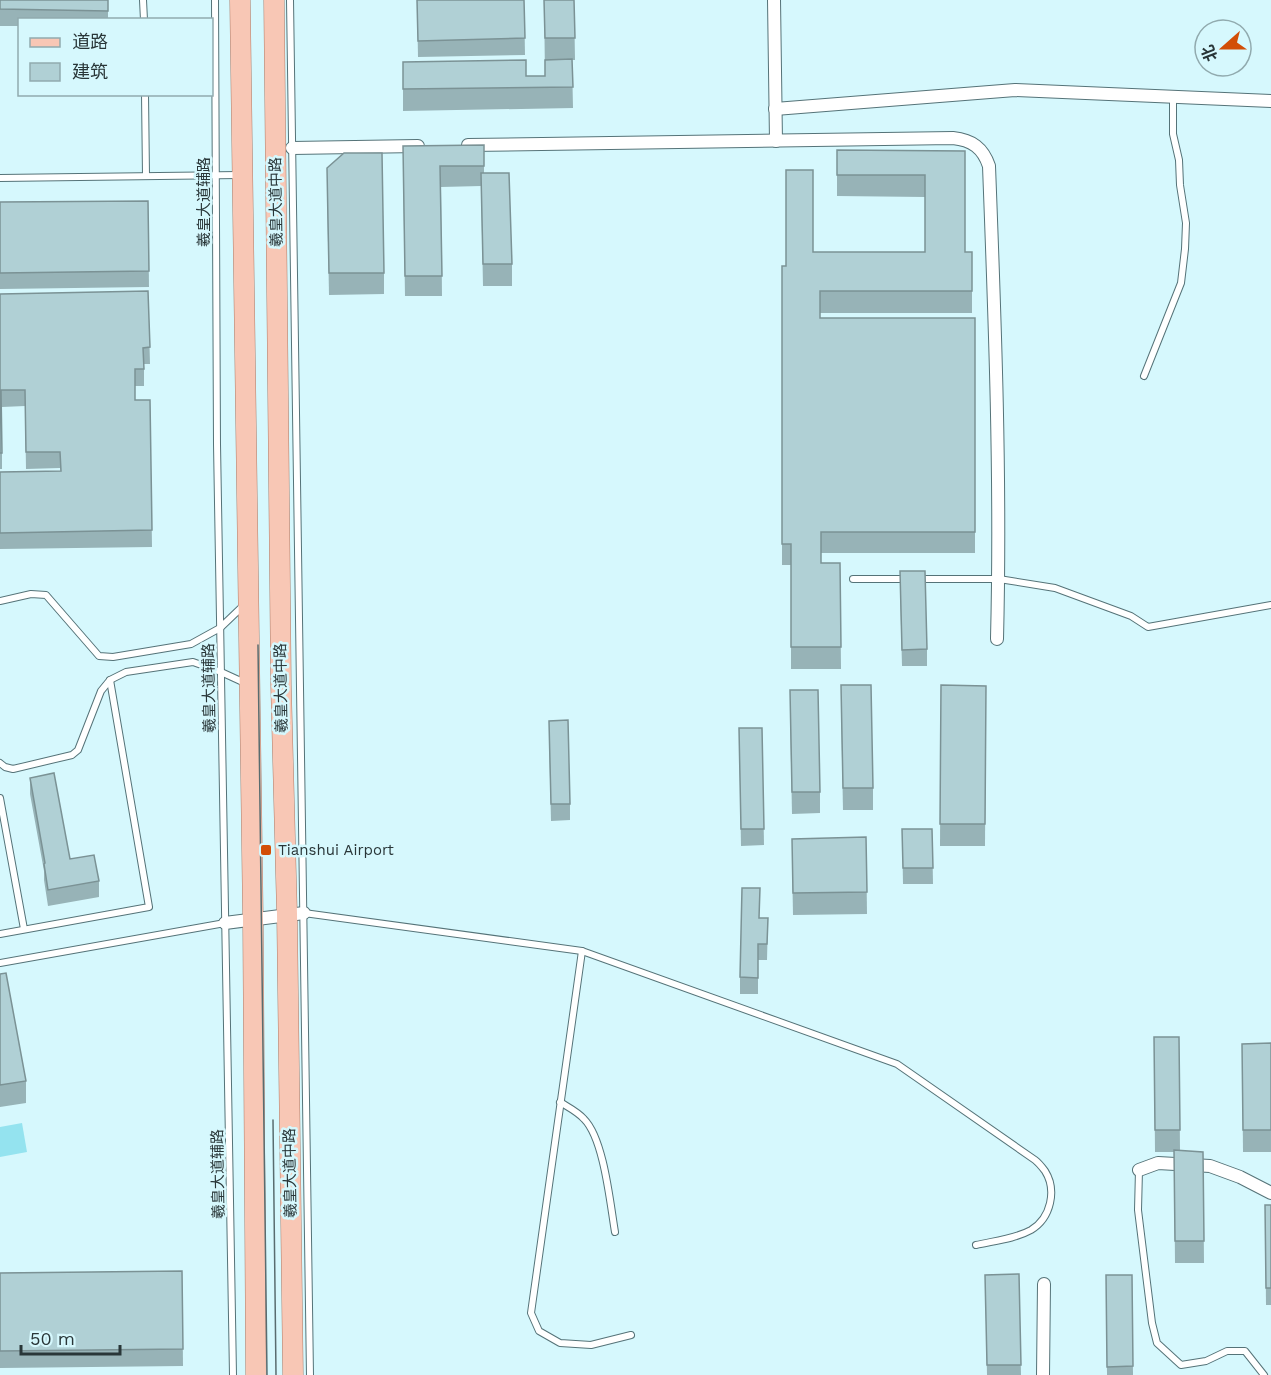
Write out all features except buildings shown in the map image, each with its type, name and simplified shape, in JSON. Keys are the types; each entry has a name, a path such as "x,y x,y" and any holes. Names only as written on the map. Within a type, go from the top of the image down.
{"main road":[{"name":"羲皇大道中路","path":"240,0 253,920 256,1375"},
{"name":"羲皇大道中路","path":"274,0 281,686 295,913 293,1375"}],"street":[{"path":"774,0 776,141"},
{"path":"775,109 1015,90 1271,101"},
{"path":"458,146 953,138 963,139 980,149 989,166 995,342 998,639"},
{"path":"292,148 434,146"},
{"path":"225,924 295,913"},
{"path":"1139,1170 1158,1163 1210,1166 1240,1177 1271,1193"},
{"path":"1043,1375 1044,1284"}],"lane":[{"path":"143,0 144,18"},
{"name":"羲皇大道辅路","path":"215,0 217,432 233,1375"},
{"path":"290,0 295,913 310,1375"},
{"path":"145,96 146,176"},
{"path":"1144,376 1181,283 1185,249 1186,223 1179,160 1173,134 1173,97"},
{"path":"0,178 242,175"},
{"path":"853,579 999,579 1055,588 1131,616 1148,627 1271,605"},
{"path":"0,601 31,594 46,595 99,656 113,657 191,644 220,628 248,602"},
{"path":"0,771 72,755 78,750 101,691 111,680 126,672 193,662 249,685"},
{"path":"0,934 149,908 111,680"},
{"path":"0,763 13,769"},
{"path":"0,798 24,930"},
{"path":"295,913 582,951 897,1064 1035,1160 1044,1170 1050,1182 1049,1208 1042,1220 1032,1229 1020,1235 976,1245"},
{"path":"0,963 225,924"},
{"path":"582,951 531,1313 539,1331 560,1343 591,1345 631,1335"},
{"path":"560,1102 584,1119 597,1140 615,1232"},
{"path":"1139,1170 1138,1210 1152,1323 1157,1343 1181,1365 1206,1361 1227,1351 1245,1351 1264,1375"}],"shaded area":[{"path":"22,1123 27,1152 0,1157 0,1127"}],"tram line":[{"path":"258,645 267,1375"},
{"path":"273,1120 276,1375"}],"place":[{"name":"Tianshui Airport","path":"266,850"}]}
